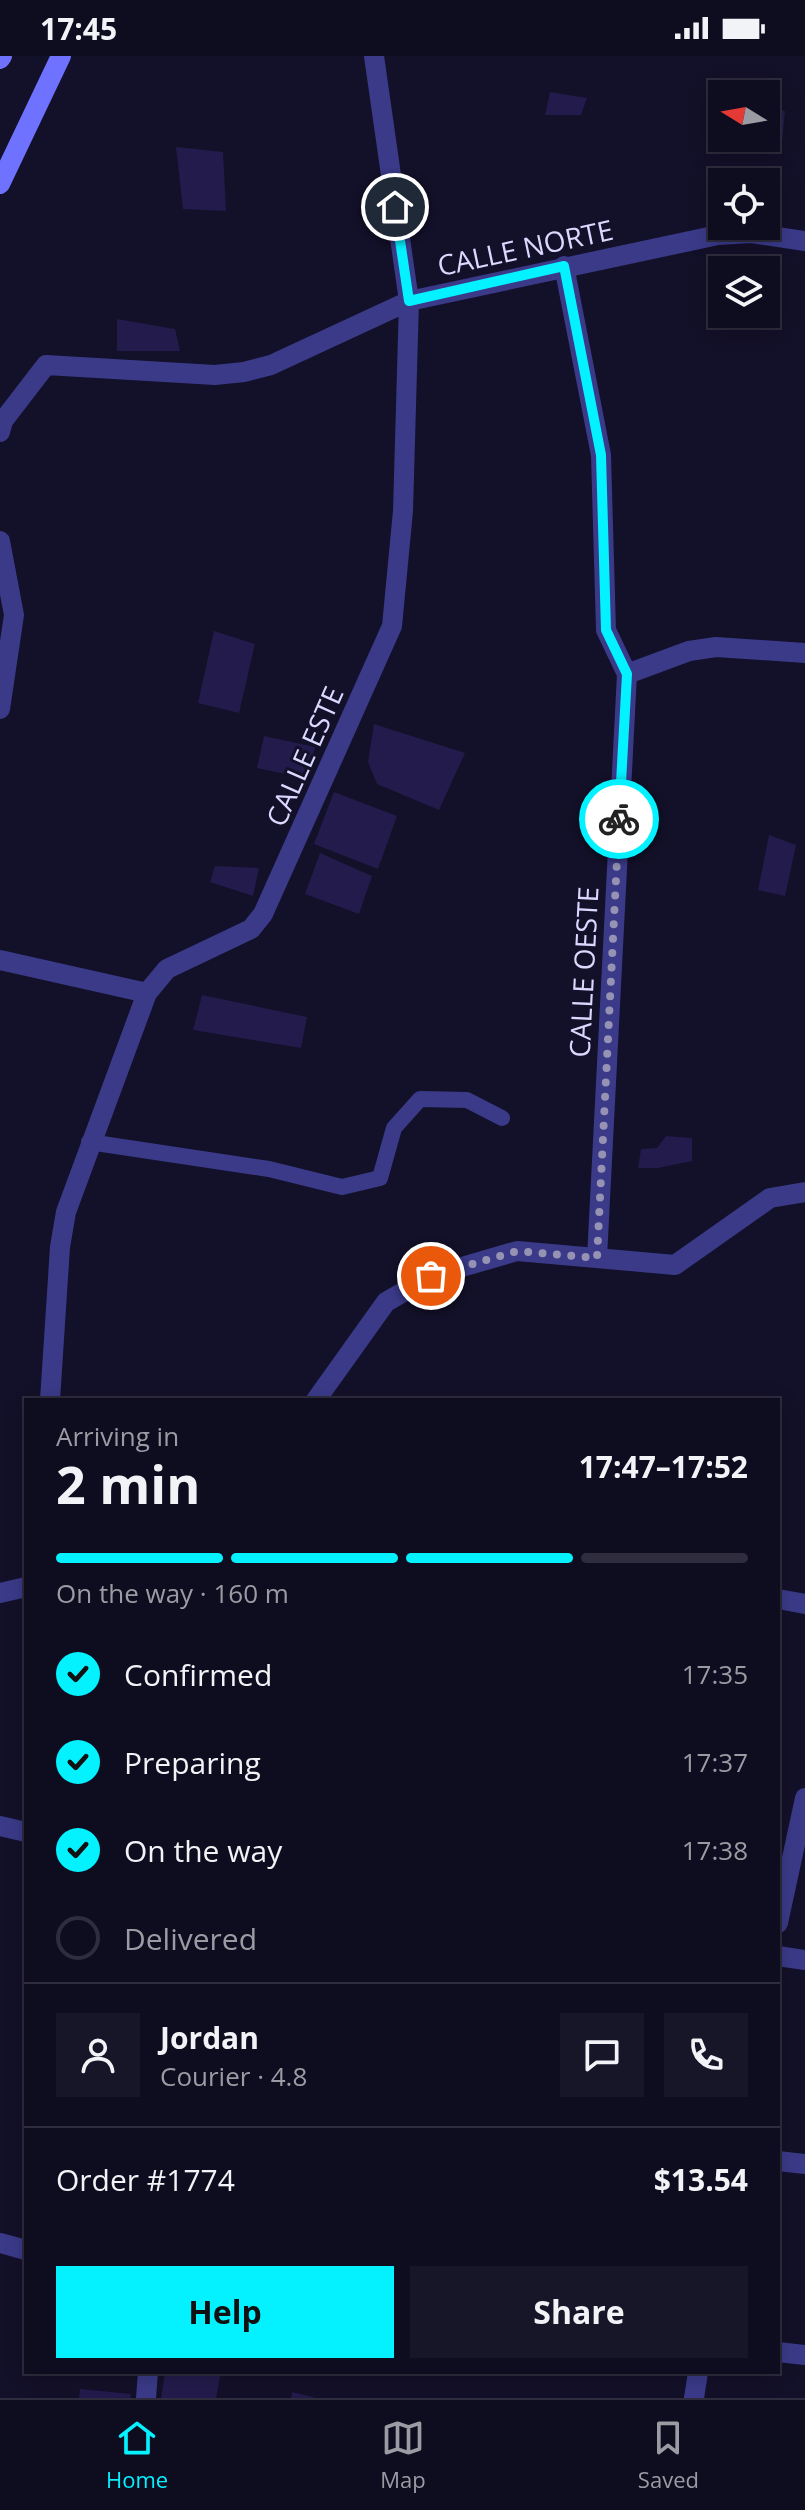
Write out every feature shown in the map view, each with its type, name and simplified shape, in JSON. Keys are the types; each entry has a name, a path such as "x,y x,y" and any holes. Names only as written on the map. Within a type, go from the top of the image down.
{"street":[{"path":"0,184 61,56"},
{"name":"CALLE ESTE","path":"50,1398 60,1247 66,1212 89,1142 147,993 167,969 251,929 263,914 390,633 403,511 409,301 374,56"},
{"name":"CALLE NORTE","path":"0,432 3,421 46,365 215,375 244,372 271,365 409,301 564,266 734,233 805,241"},
{"name":"CALLE OESTE","path":"564,266 601,455 606,630 627,674 597,1258"},
{"path":"0,541 14,615 0,709"},
{"path":"627,674 689,651 716,647 805,653"},
{"path":"0,960 147,993"},
{"path":"317,1398 386,1302 417,1282 517,1251 675,1265 770,1198 805,1192"},
{"path":"0,1593 24,1587"},
{"path":"780,1599 805,1604"},
{"path":"780,1914 805,1798"},
{"path":"0,1826 24,1832"},
{"path":"780,1956 805,1960"},
{"path":"780,2161 805,2164"},
{"path":"0,2243 24,2249"},
{"path":"780,2352 805,2355"},
{"path":"146,2398 148,2374"},
{"path":"694,2398 698,2374"}],"lane":[{"path":"89,1142 269,1169 342,1187 380,1178 394,1128 420,1099 467,1100 502,1118"}],"building":[{"path":"550,92 587,98 581,115 545,115"},
{"path":"780,109 785,111 780,144"},
{"path":"176,147 223,152 226,211 183,209"},
{"path":"117,319 175,329 180,351 117,351"},
{"path":"214,631 255,644 239,713 198,703"},
{"path":"374,724 465,753 439,810 377,784 368,762"},
{"path":"264,736 315,747 308,779 257,768"},
{"path":"334,792 397,816 378,869 314,844"},
{"path":"769,835 796,845 785,896 758,890"},
{"path":"320,853 372,876 359,914 305,894"},
{"path":"215,866 259,868 253,896 210,882"},
{"path":"202,995 307,1017 301,1048 193,1030"},
{"path":"666,1136 692,1138 692,1161 658,1168 638,1168 641,1149 657,1148"},
{"path":"165,2374 221,2374 216,2398 161,2398"},
{"path":"80,2389 131,2394 130,2398 79,2398"},
{"path":"292,2392 313,2397 313,2398 291,2398"}],"way so far":[{"path":"431,1276 517,1251 597,1258 619,819"}],"route":[{"path":"395,207 409,301 564,266 601,455 605,504 606,630 627,674 619,819"}]}
